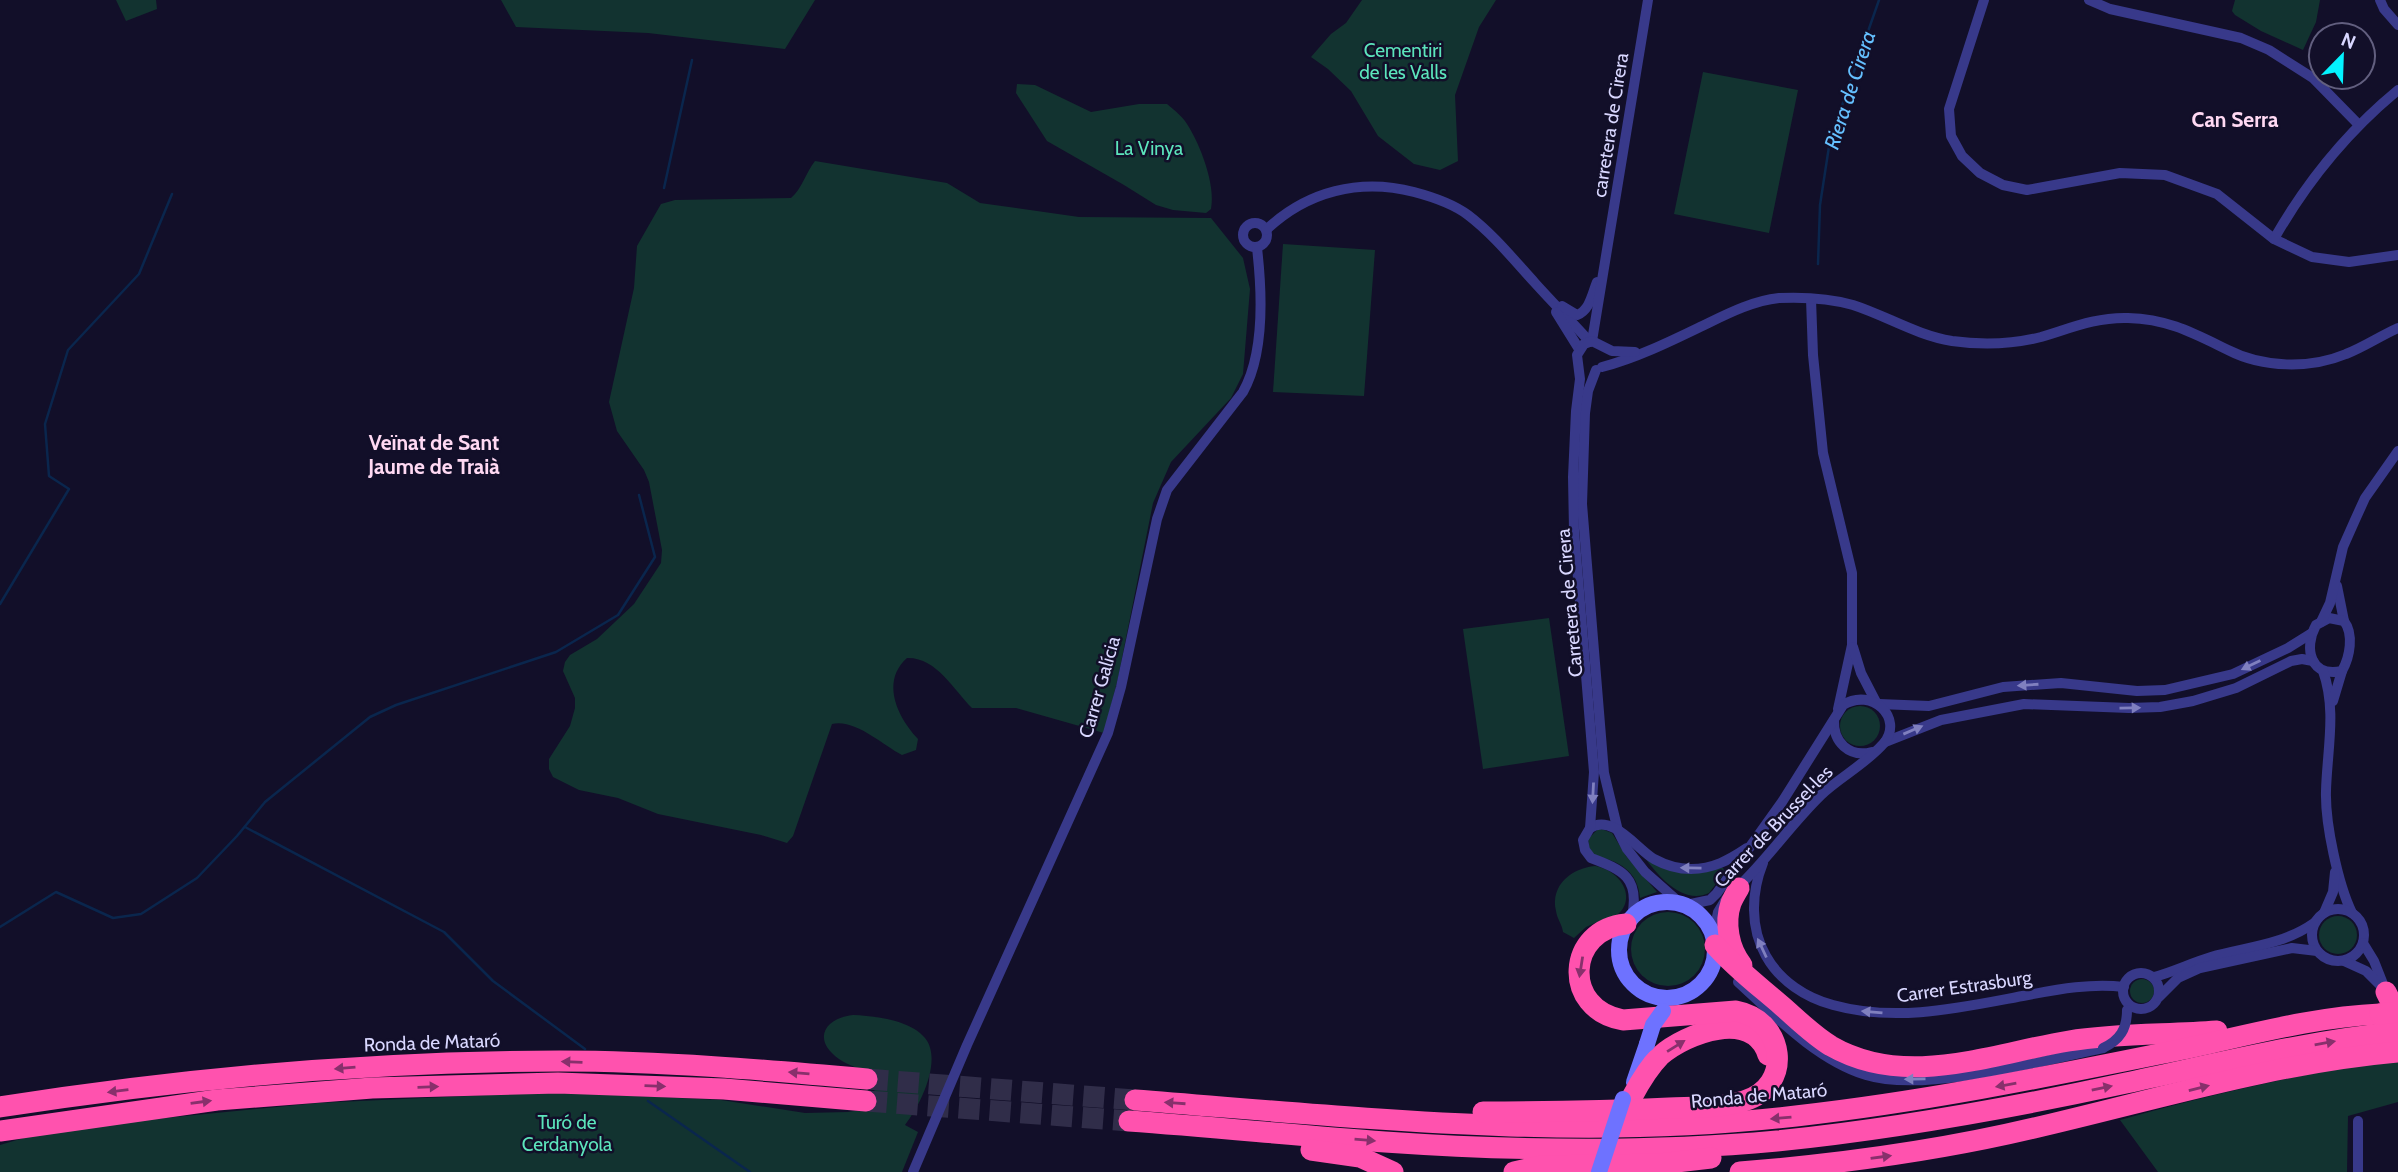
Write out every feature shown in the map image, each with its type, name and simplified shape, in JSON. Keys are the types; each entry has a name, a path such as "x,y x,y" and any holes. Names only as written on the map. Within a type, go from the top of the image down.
{"highway":[{"path":"1738,888 1729,908 1729,933 1737,959 1754,981"},
{"path":"1216,1105 1264,1102 1414,1112 1600,1111 1740,1102 1764,1090 1777,1067 1777,1051 1773,1037 1763,1024 1743,1012 1726,1011 1623,1020 1605,1015 1594,1007 1581,990 1579,971 1582,957 1588,945 1598,935 1629,920"},
{"path":"1715,946 1740,972 1829,1045 1850,1055 1897,1067 1945,1065 2097,1036 2178,1034 2289,1025"},
{"path":"2386,992 2392,1029"},
{"name":"Ronda de Mataró","path":"1135,1100 1471,1125 1693,1125 1794,1116 1953,1095 2289,1025 2392,1029"},
{"path":"1600,1111 1614,1107 1718,1100 1746,1094 1764,1079 1769,1066 1766,1049 1754,1035 1737,1029 1720,1029 1694,1036 1659,1057 1629,1099"},
{"path":"1129,1121 1434,1145 1597,1149 1777,1141 1943,1118 2392,1029"},
{"path":"1740,1172 1823,1165 1932,1149 2036,1128 2274,1070 2392,1029"},
{"name":"Ronda de Mataró","path":"0,1107 217,1078 377,1065 561,1061 726,1067 867,1079"},
{"path":"0,1132 36,1124 217,1100 372,1088 544,1083 724,1089 866,1101"},
{"path":"1514,1172 1530,1167 1660,1164 1950,1128 2026,1111 2057,1097"},
{"path":"1175,1124 1267,1145 1351,1155 1393,1172"},
{"path":"1546,1172 1567,1166"}],"street":[{"name":"carretera de Cirera","path":"1591,342 1648,0"},
{"path":"1984,0 1950,108 1949,123 1955,146 1971,166 2003,185 2027,190 2120,173 2152,173 2178,178 2217,194 2274,239 2312,257 2342,263 2398,255"},
{"path":"2089,0 2117,11 2228,35 2269,50 2313,78 2359,125"},
{"path":"2380,0 2398,25"},
{"path":"2274,239 2318,170 2359,125 2398,90"},
{"path":"1266,229 1255,223 1245,229 1245,243 1257,248 1266,242 1266,229 1281,215 1332,191 1378,186 1406,190 1450,204 1491,235 1591,342 1620,352 1645,352"},
{"name":"Carrer Galícia","path":"913,1172 1108,733 1121,687 1157,519 1167,490 1243,392 1252,376 1258,355 1257,248"},
{"name":"carretera de Cirera","path":"1546,295 1572,313 1582,313 1588,306 1606,256"},
{"path":"1546,295 1579,349"},
{"path":"1591,342 1584,344 1577,355 1580,365 1590,371 1645,352 1746,306 1780,298 1838,301 1916,332 1967,343 2015,342 2087,321 2143,319 2181,327 2239,355 2284,364 2314,362 2343,355 2398,328"},
{"path":"1811,299 1813,355 1822,443 1852,573 1852,645 1836,715 1835,733 1839,742 1848,750 1865,754 1885,742 1941,719 2024,704 2129,708 2160,707 2193,701 2236,688 2291,661 2313,661"},
{"path":"1599,369 1607,358 1604,347"},
{"name":"Carretera de Cirera","path":"1580,365 1573,456 1573,507 1594,772 1590,828 1583,840 1585,850 1591,858 1610,864 1629,879 1634,894 1629,920"},
{"name":"Carretera de Cirera","path":"1599,369 1588,391 1585,412 1582,504 1604,773 1618,831 1637,863 1683,904"},
{"path":"2344,961 2358,953 2363,943 2363,929 2352,913 2342,887 2327,817 2329,688 2323,671 2313,661 2309,644 2330,603 2343,547 2365,498 2398,451"},
{"path":"2330,711 2349,649 2348,626 2344,621 2336,582"},
{"path":"2321,622 2335,618 2344,621"},
{"path":"1836,715 1851,700 1863,698 1877,703 1928,706 2003,687 2061,683 2137,691 2165,690 2233,674 2312,634"},
{"path":"1852,645 1861,673 1877,703 1887,715 1889,723 1885,742"},
{"path":"2323,671 2342,671"},
{"name":"Carrer de Brussel·les","path":"1683,904 1710,900 1782,802 1836,715"},
{"name":"Carrer de Brussel·les","path":"1715,946 1721,905 1734,889 1738,888 1823,793 1874,751"},
{"path":"1590,828 1606,825 1618,831"},
{"name":"Carrer de Brussel·les","path":"1618,831 1653,858 1689,869 1716,866 1753,844"},
{"name":"Carrer Estrasburg","path":"1767,854 1756,891 1754,920 1759,944 1784,979 1808,996 1846,1009 1901,1014 1938,1011 2080,987 2124,986"},
{"path":"2154,977 2213,957 2269,945 2298,934 2324,913 2333,892 2336,858"},
{"path":"1606,1172 1629,1099 1646,1027 1646,1009 1642,999 1623,976 1619,944 1629,920 1654,903 1683,904 1700,914 1726,971 1799,1036 1824,1054 1866,1075 1905,1080 1945,1077 2103,1048 2118,1039 2127,1021 2128,1006 2124,995 2126,981 2136,973 2143,972 2154,977 2160,990 2159,997"},
{"path":"2324,913 2338,909 2352,913"},
{"path":"2314,923 2312,933 2317,951 2329,960 2344,961 2366,971 2386,992"},
{"path":"2363,943 2374,961 2386,992"},
{"path":"1644,1044 1662,1012 1672,1004 1700,991 1711,970 1715,946"},
{"path":"2128,1006 2148,1008 2178,978 2200,968 2292,948 2317,951"},
{"path":"1621,965 1638,988 1658,997 1680,996 1704,981"},
{"path":"1599,1172 1629,1099"},
{"path":"2358,1121 2358,1172"}],"green space":[{"path":"116,0 156,0 157,9 126,21"},
{"path":"501,0 815,0 785,49 648,33 516,27"},
{"name":"Cementiri de les Valls","path":"1362,0 1496,0 1479,27 1455,95 1458,161 1440,170 1414,164 1378,136 1351,91 1311,57 1331,34 1346,23"},
{"path":"2235,0 2320,0 2316,21 2307,21 2307,41 2303,50 2261,31 2232,11"},
{"path":"1703,72 1798,90 1769,233 1674,214"},
{"name":"La Vinya","path":"1017,84 1035,85 1091,112 1139,104 1167,104 1185,121 1202,153 1211,188 1211,209 1206,213 1173,210 1156,205 1047,141 1016,93"},
{"path":"815,161 947,183 980,203 1079,217 1211,218 1243,258 1250,289 1243,374 1231,398 1171,462 1153,503 1118,678 1104,733 1016,708 972,708 935,668 917,659 907,658 899,668 893,689 904,721 918,739 916,750 902,755 850,725 832,724 793,836 787,843 761,835 658,814 618,798 579,790 553,777 549,769 549,759 570,726 575,708 575,698 563,671 565,662 570,655 597,639 634,604 661,563 662,550 649,482 644,470 617,431 609,402 634,288 637,246 661,204 675,200 791,198"},
{"path":"1283,244 1375,250 1364,396 1273,392"},
{"path":"1549,618 1569,756 1483,769 1463,629"},
{"path":"1860,706 1868,707 1874,712 1879,718 1879,734 1874,740 1868,745 1860,746 1852,745 1846,740 1841,734 1840,726 1841,718 1846,712 1852,707"},
{"path":"1599,828 1612,833 1626,856 1657,892 1640,898 1635,881 1626,868 1611,860 1593,856 1588,839"},
{"path":"1645,858 1648,861 1723,868 1725,872 1709,893 1690,895 1672,887"},
{"path":"1595,866 1614,874 1621,881 1625,889 1624,906 1619,914 1586,927 1574,938 1563,932 1556,911 1556,893 1571,874"},
{"path":"1668,912 1689,918 1699,928 1705,949 1699,970 1689,980 1668,986 1647,980 1637,970 1631,949 1637,928 1647,918"},
{"path":"2338,916 2352,921 2357,935 2352,949 2338,954 2324,949 2319,935 2324,921"},
{"path":"2142,979 2150,983 2154,991 2150,999 2142,1003 2134,999 2130,991 2134,983"},
{"name":"Turó de Cerdanyola","path":"853,1015 902,1023 919,1032 930,1047 931,1070 927,1083 905,1125 918,1132 902,1172 0,1172 0,1145 54,1129 317,1103 550,1092 721,1100 805,1113 860,1110 874,1094 875,1083 870,1073 854,1067 831,1052 824,1038 825,1031 835,1020"},
{"path":"2398,1057 2398,1102 2348,1116 2347,1172 2158,1172 2120,1120 2258,1085"}],"waterway":[{"name":"Riera de Cirera","path":"1818,264 1820,205 1830,140 1879,0"},
{"path":"664,188 692,60"},
{"path":"0,604 69,489 49,476 45,424 68,350 139,274 172,194"},
{"path":"0,927 56,892 113,918 141,914 197,878 265,802 370,717 396,705 556,652 618,615 655,557 639,495"},
{"path":"245,827 444,932 493,981 585,1049"},
{"path":"648,1101 750,1172"}],"tunnel":[{"path":"867,1079 1135,1100"},
{"path":"866,1101 1129,1121"}],"district":[{"name":"Can Serra","path":"2235,120"},
{"name":"Veïnat de Sant Jaume de Traià","path":"434,455"}]}
